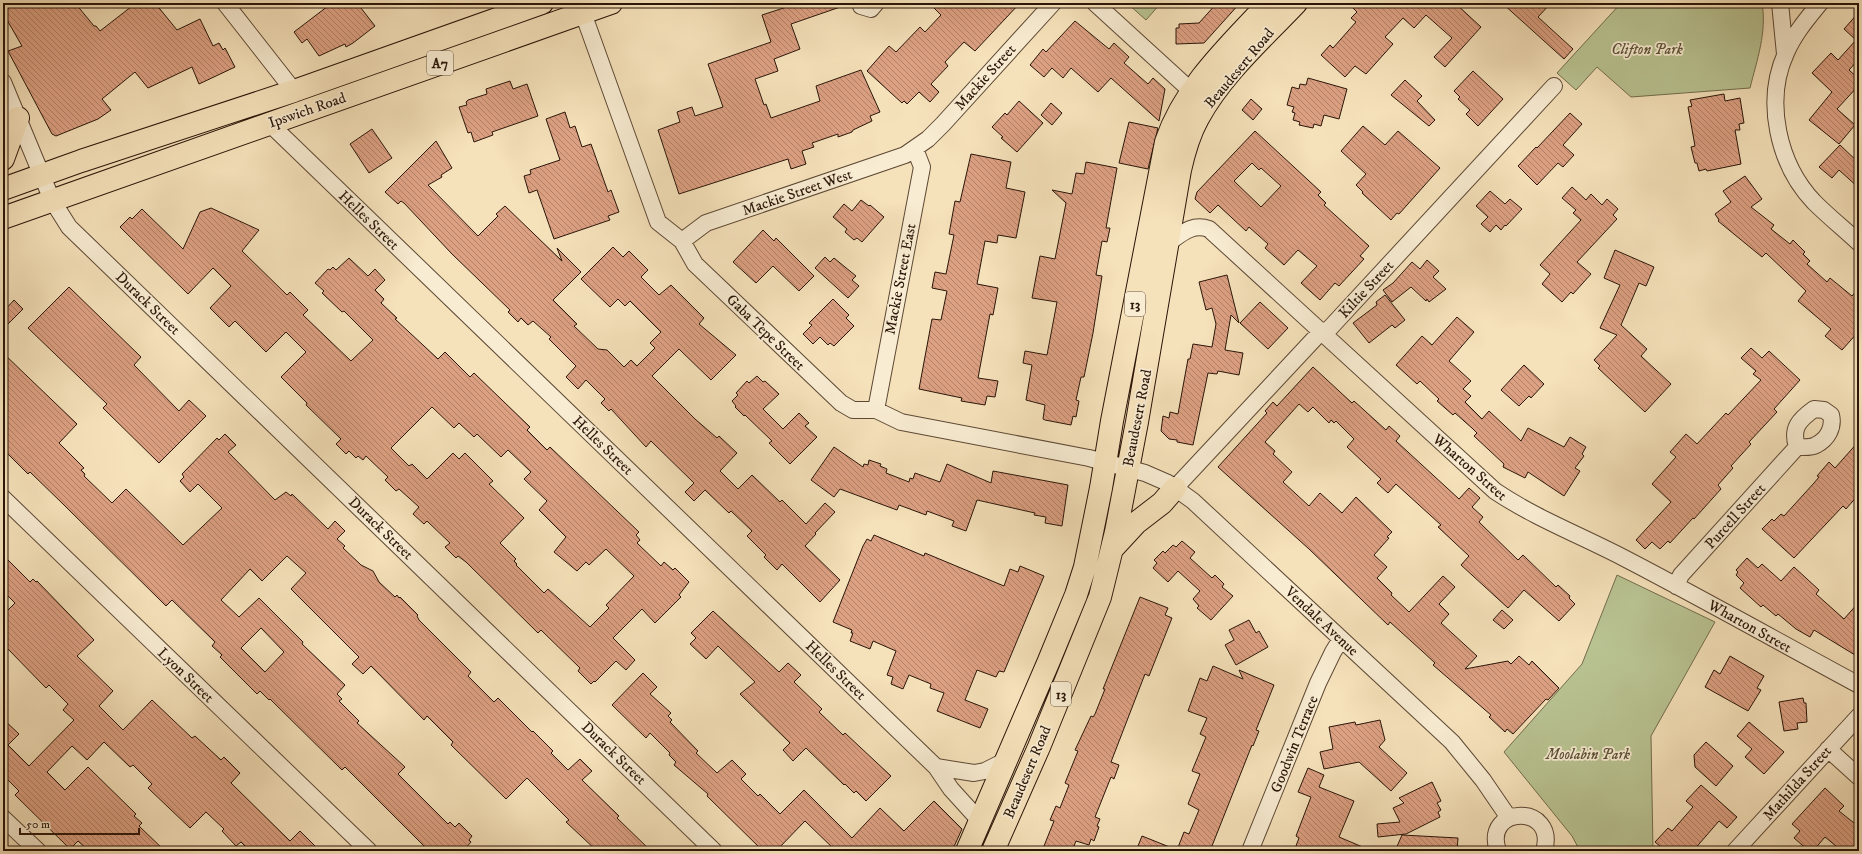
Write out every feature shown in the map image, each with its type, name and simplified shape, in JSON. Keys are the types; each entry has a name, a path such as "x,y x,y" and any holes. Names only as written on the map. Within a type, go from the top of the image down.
{"highway":[{"name":"Ipswich Road","path":"3,190 81,161 294,91 542,3"},
{"name":"Ipswich Road","path":"3,218 611,3"},
{"name":"Beaudesert Road","path":"993,851 1039,747 1100,597 1137,422 1180,170 1199,98 1210,67 1269,3"},
{"name":"Beaudesert Road","path":"967,851 1076,595 1085,567 1166,142 1173,125 1199,98 1235,68 1296,3"},
{"path":"3,158 18,118"},
{"path":"1111,550 1136,523 1162,503 1176,488"}],"street":[{"path":"225,3 294,91"},
{"path":"860,3 860,6 872,9 876,3"},
{"name":"Mackie Street","path":"915,149 943,124 1053,3"},
{"path":"1095,3 1199,98"},
{"path":"1780,3 1785,54"},
{"path":"1820,3 1795,35 1785,54 1779,75 1776,102 1778,129 1782,149 1790,169 1813,201 1859,243"},
{"name":"Gaba Tepe Street","path":"583,13 655,216 661,225 682,241 695,264 841,403 853,410 876,410 901,422 1106,463"},
{"name":"Durack Street","path":"3,82 52,200 69,227 714,851"},
{"name":"Kiltie Street","path":"1176,488 1316,337 1330,328 1554,86"},
{"name":"Helles Street","path":"269,123 936,768 951,789 980,821"},
{"name":"Mackie Street West","path":"682,241 706,223 905,155 915,149"},
{"name":"Mackie Street East","path":"876,410 922,167 915,149"},
{"name":"Wharton Street","path":"1168,244 1186,230 1194,227 1202,226 1209,229 1495,491 1513,504 1583,537 1859,685"},
{"name":"Purcell Street","path":"1676,586 1681,575 1797,447"},
{"name":"Vendale Avenue","path":"1106,463 1157,478 1176,488 1193,501 1452,742 1476,771 1509,818"},
{"name":"Lyon Street","path":"3,498 369,851"},
{"name":"Goodwin Terrace","path":"1250,851 1318,683 1341,639"},
{"name":"Mathilda Street","path":"1735,851 1859,716"},
{"path":"1828,749 1859,777"},
{"path":"936,768 964,773 974,773 985,771 1007,760"},
{"path":"1498,851 1495,837 1498,829 1502,822 1516,815 1524,815 1539,822 1546,836 1544,851"},
{"path":"3,818 38,851"}],"green space":[{"path":"1127,3 1161,3 1146,20"},
{"name":"Clifton Park","path":"1621,3 1762,3 1762,35 1750,88 1631,97 1597,67 1576,90 1557,73"},
{"name":"Moolabin Park","path":"1617,575 1715,622 1651,736 1653,851 1580,851 1572,836 1504,752 1582,664"}],"building":[{"path":"3,3 75,3 100,31 136,3 155,3 177,30 200,19 213,46 219,43 223,50 225,48 235,67 199,84 192,67 148,88 135,72 102,99 111,110 98,119 56,136 52,134 8,51 22,46 3,13"},
{"path":"332,3 357,3 375,26 346,47 345,44 319,56 307,39 302,43 294,32"},
{"path":"799,3 845,3 846,5 791,24 800,49 774,59 778,71 755,79 764,105 766,104 771,118 820,101 816,86 861,70 880,112 870,116 872,121 853,130 852,132 838,137 838,134 812,143 814,147 802,151 806,164 791,169 788,159 679,194 658,130 680,122 677,112 692,107 695,116 723,107 708,64 771,42 762,15"},
{"path":"929,3 1020,3 975,51 964,42 945,62 948,66 931,84 939,92 930,102 919,92 907,104 904,101 902,103 867,71 889,46 896,52 920,27 925,32 941,15"},
{"path":"1217,3 1240,3 1204,43 1176,44 1176,28 1179,28 1179,24 1199,23"},
{"path":"1348,3 1455,3 1481,27 1445,67 1434,57 1452,38 1426,15 1414,28 1403,18 1385,37 1393,44 1366,74 1355,66 1345,77 1321,55 1330,45 1333,48 1356,22 1351,18 1357,12"},
{"path":"1502,3 1551,3 1538,17 1573,49 1564,59"},
{"path":"1859,12 1859,59 1849,70 1859,79 1859,85 1837,109 1855,125 1839,144 1809,120 1832,92 1812,73 1831,53 1838,60 1856,40 1844,29"},
{"path":"1075,21 1109,49 1114,43 1129,57 1124,63 1148,84 1153,78 1165,89 1159,121 1111,78 1098,92 1071,68 1063,78 1052,68 1044,77 1030,65 1043,49 1046,52"},
{"path":"1473,71 1503,99 1478,126 1466,114 1470,110 1458,99 1460,97 1454,91"},
{"path":"1308,78 1347,89 1339,119 1324,115 1321,126 1314,124 1313,128 1299,125 1300,122 1293,120 1295,113 1292,112 1294,107 1287,105 1292,87 1299,89 1300,84 1306,85"},
{"path":"1405,80 1422,96 1417,101 1435,120 1429,126 1391,95"},
{"path":"510,81 513,89 527,84 538,116 492,132 493,135 474,142 471,132 468,133 459,107 467,105 466,102 468,100 487,94 486,89"},
{"path":"1724,94 1725,101 1740,98 1744,123 1739,124 1740,130 1735,130 1741,164 1707,171 1706,169 1699,171 1697,163 1695,163 1691,147 1695,146 1688,107 1692,106 1690,100"},
{"path":"1251,99 1262,109 1253,120 1242,110"},
{"path":"1019,101 1043,123 1017,152 1001,138 1003,137 992,127 1005,113 1007,115"},
{"path":"1051,103 1062,113 1052,125 1041,115"},
{"path":"565,112 570,128 575,126 582,147 591,144 608,192 611,190 619,212 608,216 610,220 554,239 537,190 529,193 524,176 531,174 530,170 560,160 546,119"},
{"path":"1570,113 1582,124 1563,145 1574,155 1563,167 1558,163 1537,185 1518,166"},
{"path":"1129,122 1158,128 1148,169 1119,163"},
{"path":"1363,126 1385,145 1398,131 1440,168 1399,214 1397,213 1391,220 1362,193 1363,192 1356,185 1366,174 1341,151"},
{"path":"372,129 392,158 369,173 350,144"},
{"path":"1255,131 1321,192 1318,195 1326,203 1324,205 1369,246 1360,256 1364,259 1339,286 1335,283 1320,300 1301,283 1317,266 1298,250 1284,265 1265,248 1268,244 1249,227 1246,231 1218,205 1210,213 1195,199 1197,192","holes":["1252,163 1259,170 1261,168 1281,186 1261,207 1234,181"]},
{"path":"436,141 452,168 441,175 442,177 428,185 478,236 498,216 496,214 505,206 562,261 557,248 581,272 553,300 577,324 574,326 598,349 607,350 624,367 631,360 637,366 655,348 650,343 661,332 630,301 625,306 618,299 610,307 581,279 613,247 623,257 629,251 648,270 641,277 659,295 671,285 704,318 699,324 736,355 711,380 679,349 652,376 695,419 717,438 719,436 737,453 720,471 738,489 752,475 780,502 782,500 806,524 825,503 835,512 805,546 840,580 820,602 782,564 777,570 764,557 766,555 747,536 752,531 731,511 729,513 705,490 694,501 685,492 694,483 651,441 646,447 611,409 609,411 601,403 605,399 586,380 578,389 566,377 576,366 549,339 551,337 533,321 528,325 521,318 518,322 508,312 510,310 452,254 404,203 401,201 398,204 385,192"},
{"path":"1840,145 1859,163 1859,188 1839,170 1832,178 1819,167"},
{"path":"971,154 1011,162 1006,188 1025,192 1016,238 998,235 997,243 985,241 977,284 998,288 993,315 990,314 978,378 998,381 995,397 987,396 985,405 961,401 962,398 919,389 932,319 941,320 947,291 932,288 935,272 946,274 954,235 949,234 955,201 960,202"},
{"path":"1086,162 1117,168 1106,228 1110,228 1107,242 1102,241 1096,275 1102,276 1093,333 1084,377 1081,377 1076,400 1079,401 1076,417 1073,416 1071,425 1043,419 1045,405 1026,400 1032,365 1023,363 1025,351 1047,355 1057,302 1032,298 1040,256 1055,259 1066,203 1052,190 1072,194 1076,173 1084,174"},
{"path":"1745,176 1762,199 1751,207 1774,225 1771,229 1790,244 1793,240 1805,252 1803,254 1810,261 1807,264 1827,282 1830,278 1852,296 1859,288 1859,331 1842,350 1825,336 1831,329 1798,301 1806,291 1766,253 1762,257 1718,221 1719,220 1715,214 1731,202 1723,191"},
{"path":"1572,187 1586,200 1591,194 1602,205 1607,199 1618,209 1613,215 1617,219 1577,262 1591,274 1573,294 1571,292 1562,302 1542,284 1550,274 1540,265 1581,220 1573,213 1576,210 1562,198"},
{"path":"1490,191 1505,204 1510,199 1522,209 1501,230 1496,225 1490,232 1481,224 1488,217 1476,206"},
{"path":"861,200 869,206 870,205 884,217 862,242 857,238 854,240 845,232 847,229 833,217 844,204 852,211"},
{"path":"211,208 259,230 242,251 287,295 290,292 308,310 303,315 351,361 373,340 344,311 342,312 322,293 324,291 315,283 328,269 330,270 333,267 336,270 349,258 368,276 375,269 385,280 375,290 384,299 381,303 397,318 395,319 438,359 445,352 470,377 474,373 530,427 527,430 547,450 550,447 639,532 636,535 640,540 637,543 661,566 664,562 673,570 675,568 689,582 679,595 681,597 655,623 642,609 613,638 635,660 626,670 616,661 595,682 594,681 591,684 578,671 580,668 541,630 538,633 466,562 458,556 456,558 445,547 450,543 427,521 424,524 413,514 419,507 399,489 396,491 385,480 388,477 366,456 363,460 358,456 356,458 349,451 346,454 336,444 341,439 306,405 307,403 281,377 306,352 286,332 266,352 235,321 229,327 210,308 231,286 213,268 188,294 120,227 130,217 132,219 142,209 183,249 200,212","holes":["432,407 454,428 459,423 474,437 477,434 501,457 508,450 531,472 524,479 547,501 539,510 566,537 554,552 577,571 586,562 589,565 606,549 634,576 606,605 609,608 590,627 548,589 544,593 516,565 517,564 514,561 516,559 500,543 524,518 489,484 493,481 465,453 459,459 453,453 427,479 412,464 409,466 391,448"]},
{"path":"763,230 774,241 776,238 814,276 799,291 773,266 756,283 733,262"},
{"path":"1615,250 1654,267 1646,286 1639,283 1621,325 1647,349 1641,356 1671,384 1645,412 1598,368 1600,366 1594,360 1617,335 1600,328 1620,285 1604,278"},
{"path":"825,257 830,262 834,258 856,276 852,280 859,286 848,298 815,268"},
{"path":"1427,260 1439,271 1433,277 1446,289 1429,302 1411,287 1392,302 1383,290 1393,283 1412,262 1420,269"},
{"path":"1227,275 1239,323 1231,315 1225,350 1243,353 1239,375 1218,371 1217,374 1208,373 1193,445 1177,442 1177,440 1169,439 1161,431 1163,416 1169,418 1170,412 1178,414 1188,359 1190,359 1193,344 1212,347 1216,324 1212,308 1206,310 1199,282"},
{"path":"69,287 141,357 134,365 179,411 189,400 206,416 159,463 103,408 107,404 28,328"},
{"path":"1385,295 1405,320 1395,328 1392,325 1369,343 1353,323 1377,305 1376,302"},
{"path":"833,299 849,315 846,318 854,326 834,346 830,343 828,345 820,337 813,344 803,334 812,325 809,323"},
{"path":"14,300 23,309 3,329 3,312"},
{"path":"1260,302 1288,328 1268,349 1240,323"},
{"path":"1457,317 1474,332 1449,361 1471,381 1463,389 1471,396 1465,402 1482,419 1489,411 1521,441 1528,428 1564,447 1570,437 1586,447 1582,454 1584,456 1575,468 1580,471 1564,496 1528,472 1525,478 1503,467 1504,464 1474,436 1477,433 1473,429 1455,413 1453,415 1437,401 1439,399 1420,381 1417,384 1396,365 1422,336 1432,345"},
{"path":"1751,348 1762,358 1769,351 1800,380 1774,409 1777,412 1749,442 1751,444 1731,466 1733,468 1718,485 1721,489 1694,519 1693,518 1670,543 1668,541 1660,549 1652,542 1645,549 1636,540 1671,502 1652,484 1676,457 1670,452 1686,434 1697,444 1726,413 1728,415 1761,380 1753,374 1756,371 1741,358"},
{"path":"3,353 77,424 59,443 84,468 81,470 85,474 84,476 112,503 126,489 183,545 222,508 198,484 190,492 180,481 184,477 182,474 217,438 219,440 225,434 236,445 228,452 275,500 286,492 291,496 292,494 328,529 335,521 345,531 337,539 345,546 343,548 361,565 373,571 379,582 395,597 397,595 399,598 400,597 418,615 419,620 471,672 468,676 494,702 498,698 553,751 551,753 568,770 580,759 592,771 582,780 619,816 617,818 651,851 597,851 566,822 569,820 527,778 506,799 451,745 453,742 427,716 424,720 371,666 363,674 352,664 359,657 291,589 306,573 287,556 262,581 250,569 221,600 239,617 259,598 303,642 302,644 345,685 337,694 342,699 339,701 359,721 357,723 405,767 398,774 448,824 450,822 455,827 459,823 472,836 469,840 471,842 463,851 429,851 345,767 342,770 270,699 269,700 260,691 257,694 220,657 222,655 212,646 215,642 172,600 166,606 30,472 28,474 3,449","holes":["261,628 284,652 265,672 241,648"]},
{"path":"1524,365 1544,384 1531,398 1529,396 1519,406 1501,390"},
{"path":"1313,367 1352,403 1354,401 1386,430 1389,426 1400,436 1396,441 1459,499 1469,488 1480,498 1472,507 1483,517 1479,522 1518,560 1523,555 1556,587 1558,585 1570,596 1569,598 1575,604 1559,621 1524,590 1508,608 1461,565 1469,556 1438,527 1441,525 1396,484 1388,493 1377,483 1381,479 1347,447 1354,439 1336,421 1334,423 1331,420 1329,423 1313,407 1308,412 1299,404 1265,442 1275,451 1273,454 1292,472 1283,482 1309,506 1320,493 1342,513 1356,497 1392,532 1387,537 1389,538 1374,555 1387,567 1377,578 1392,593 1391,595 1409,612 1443,576 1455,587 1439,604 1449,614 1441,623 1477,656 1465,669 1508,661 1511,664 1519,656 1529,665 1532,661 1559,688 1548,700 1546,699 1513,734 1507,729 1505,732 1489,717 1491,715 1433,665 1435,663 1390,622 1388,625 1309,549 1218,467 1267,413 1265,411 1273,402 1277,406"},
{"path":"757,376 779,394 763,409 783,429 799,413 809,423 805,426 817,437 790,464 769,443 772,441 735,407 736,406 732,401 738,395 736,393 747,381 749,383"},
{"path":"1859,441 1859,494 1846,509 1843,506 1794,558 1762,529 1772,519 1774,521 1781,514 1784,516 1819,477 1817,476 1829,462 1835,468"},
{"path":"834,447 863,467 864,464 868,465 869,460 881,464 880,466 887,469 886,473 909,482 910,478 913,479 915,473 940,482 947,464 991,483 993,471 1068,485 1062,526 1045,523 1046,517 1034,515 1035,513 977,500 966,531 952,526 954,521 927,511 926,515 899,505 897,510 840,489 834,497 811,480"},
{"path":"874,535 924,556 925,553 1004,586 1010,569 1018,572 1020,566 1044,576 1004,672 999,671 996,677 977,670 965,700 988,709 980,728 937,711 944,693 930,688 931,684 909,675 903,689 891,684 893,677 887,675 896,651 873,641 870,649 850,641 853,633 851,633 852,630 833,622 863,546 867,539 871,541"},
{"path":"1182,541 1195,552 1190,558 1212,578 1215,575 1224,584 1222,587 1233,596 1211,620 1197,608 1199,606 1193,599 1200,591 1178,571 1168,582 1153,568 1157,563 1154,560 1163,551 1165,553 1173,545 1176,547"},
{"path":"3,555 30,582 33,579 36,582 37,581 94,640 77,656 113,691 99,706 123,730 152,700 192,738 195,736 221,760 224,757 240,773 231,783 290,841 300,831 320,851 250,851 241,842 236,846 222,831 224,829 206,812 190,828 148,788 152,784 133,765 130,767 104,742 87,760 72,746 47,772 65,790 88,767 136,814 134,816 142,823 139,826 165,851 89,851 78,841 70,849 15,795 19,791 3,775 3,719 19,734 8,745 29,766 74,720 63,710 68,704 49,685 46,688 8,649 3,649 3,615 15,603 3,591"},
{"path":"1747,558 1758,568 1762,564 1781,581 1794,567 1819,590 1816,594 1844,619 1859,602 1859,648 1855,655 1814,630 1810,637 1796,629 1778,614 1776,616 1763,605 1761,607 1740,588 1744,583 1736,575 1738,572 1736,570"},
{"path":"1140,597 1168,608 1165,615 1172,618 1149,676 1145,674 1111,762 1119,765 1114,779 1111,777 1095,817 1100,819 1094,841 1091,839 1089,845 1076,841 1072,851 1042,851 1054,821 1050,820 1056,806 1060,808 1069,785 1065,783 1078,751 1075,750 1091,716 1093,717 1095,714 1105,689 1103,689"},
{"path":"1502,610 1513,620 1504,629 1493,620"},
{"path":"713,611 779,672 788,663 801,675 794,682 822,709 819,712 843,735 845,733 891,776 866,801 856,791 854,793 845,784 844,785 806,748 793,761 783,750 790,743 740,694 755,682 718,646 706,659 690,644 696,638 691,633"},
{"path":"1249,620 1256,633 1259,631 1268,647 1236,665 1225,645 1234,640 1229,630"},
{"path":"1730,656 1764,676 1757,688 1761,690 1748,711 1705,687 1714,670 1720,674"},
{"path":"1213,666 1243,679 1239,670 1274,685 1256,730 1259,731 1210,851 1136,851 1142,836 1177,850 1184,832 1189,834 1199,810 1188,804 1200,774 1192,771 1206,737 1200,734 1207,718 1188,711 1200,678 1207,681"},
{"path":"643,673 657,687 650,694 671,713 668,716 672,720 670,722 698,751 696,753 717,773 732,760 746,774 741,779 758,796 760,794 780,814 804,790 852,838 880,808 904,831 934,801 962,829 952,851 836,851 805,821 776,851 763,851 707,796 708,794 674,765 676,762 669,755 670,753 650,733 646,738 612,705"},
{"path":"1803,698 1804,703 1806,703 1807,722 1797,723 1798,729 1784,731 1779,702"},
{"path":"1380,720 1385,740 1379,747 1407,773 1391,791 1359,762 1324,769 1320,752 1333,749 1329,727 1355,722 1356,725"},
{"path":"1749,722 1784,752 1764,774 1745,757 1752,749 1737,736"},
{"path":"1706,742 1733,766 1716,786 1695,767 1694,755"},
{"path":"1308,768 1324,775 1319,787 1354,801 1339,837 1372,851 1294,851 1299,838 1296,836 1311,797 1298,792"},
{"path":"1432,782 1441,801 1437,803 1441,810 1438,812 1440,817 1406,834 1378,837 1377,824 1400,822 1393,808 1404,803 1399,798"},
{"path":"1701,785 1737,817 1727,828 1719,821 1693,851 1666,851 1655,842 1668,828 1672,831 1693,807 1686,801"},
{"path":"1825,788 1844,806 1839,811 1859,827 1859,851 1842,851 1825,837 1813,851 1809,851 1794,838 1800,831 1792,824"},
{"path":"1402,835 1458,838 1457,851 1395,851"}]}
